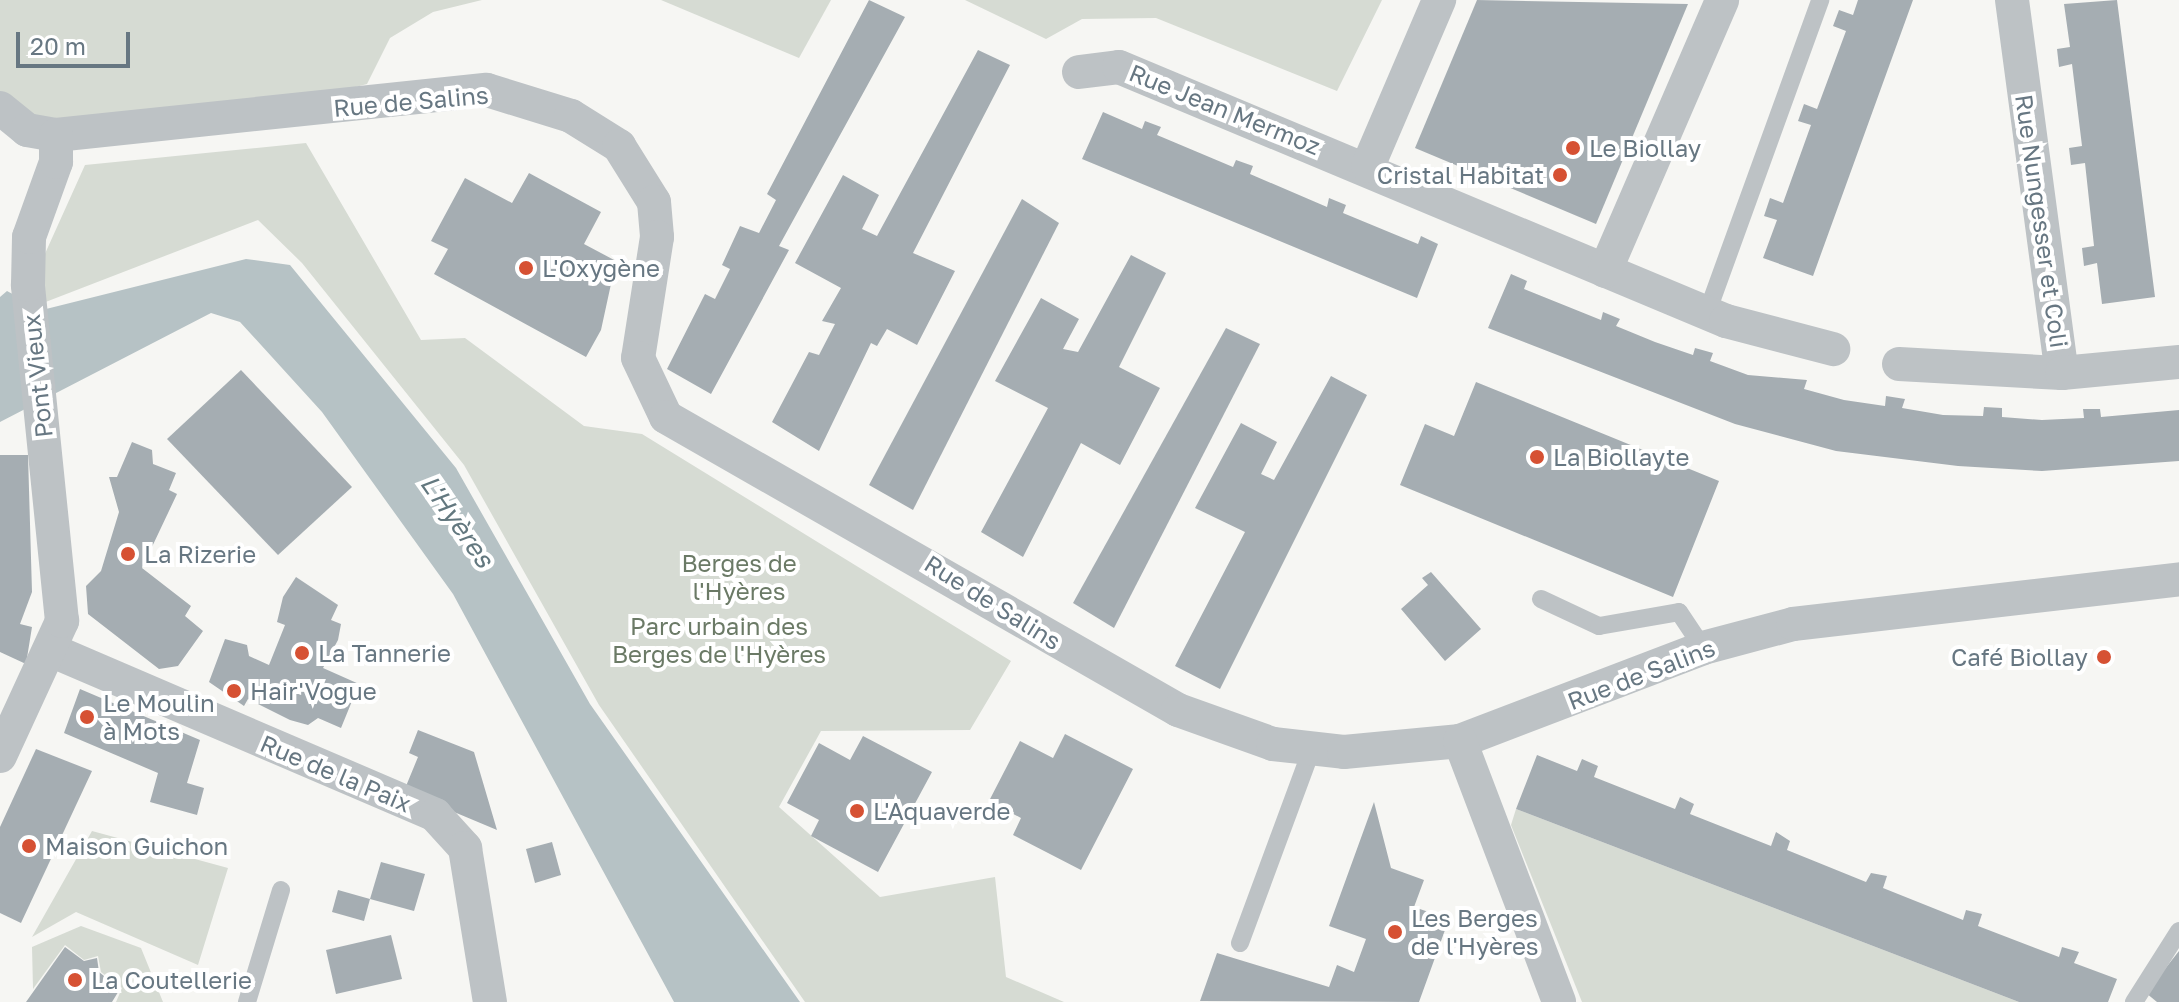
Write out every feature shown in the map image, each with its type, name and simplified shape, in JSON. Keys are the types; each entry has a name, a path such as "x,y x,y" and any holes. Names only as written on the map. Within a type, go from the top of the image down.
{"street":[{"path":"1368,166 1439,0"},
{"path":"1605,271 1722,0"},
{"name":"Rue Nungesser et Coli","path":"2012,0 2062,373 2179,362"},
{"name":"Rue Jean Mermoz","path":"1079,72 1119,67 1368,166 1707,313 1833,349"},
{"name":"Rue de Salins","path":"56,135 487,90 571,116 619,146 654,202 657,237 638,358 666,417 1178,710 1273,744 1312,748 1460,741 1703,648 1793,624 2179,579"},
{"path":"0,108 27,130 56,135"},
{"name":"Pont Vieux","path":"0,756 53,651 62,621 28,285 29,237 56,162 56,135"},
{"path":"1899,364 2062,373"},
{"name":"Rue de la Paix","path":"53,651 435,815 465,848 490,1002"},
{"path":"1460,741 1559,1002"}],"lane":[{"path":"1707,313 1820,0"},
{"path":"1541,599 1599,626 1679,612 1703,648"},
{"path":"1240,943 1312,748"},
{"path":"247,1002 281,890"},
{"path":"2134,1002 2179,931"}],"green space":[{"path":"0,0 482,0 433,12 390,38 367,84 310,99 32,125 0,98"},
{"path":"661,0 831,0 799,58"},
{"path":"965,0 1382,0 1337,91 1156,18 1082,19 1046,39"},
{"name":"Parc urbain des Berges de l'Hyères","path":"306,143 421,340 465,338 584,426 642,434 1011,661 970,730 821,731 779,807 880,897 995,877 1006,977 1064,1002 805,1002 599,705 464,465 302,263 258,220 43,303 39,267 85,165"},
{"path":"1516,809 2019,1002 1582,1002 1511,825"},
{"path":"92,831 228,868 198,965 76,912 32,937"},
{"path":"81,926 141,948 163,1002 116,1002 122,988 101,972 98,956 84,960 65,945 33,989 32,947"}],"water":[{"name":"L'Hyères","path":"246,259 290,265 456,468 590,704 800,1002 674,1002 453,594 322,412 240,322 211,313 0,422 0,297 7,291 42,310"}],"building":[{"path":"869,0 905,17 779,246 789,250 711,394 667,369 705,294 715,299 730,269 722,265 740,226 759,233 776,200 767,194"},
{"path":"1477,0 1688,4 1596,224 1415,148"},
{"path":"1858,0 1913,0 1813,276 1763,258 1777,220 1764,216 1770,198 1783,203 1811,125 1798,121 1804,104 1817,109 1846,31 1833,26 1839,10 1853,15"},
{"path":"2117,0 2155,297 2102,304 2097,263 2084,266 2082,248 2094,246 2085,163 2071,165 2069,148 2082,146 2072,64 2059,67 2057,49 2070,47 2064,4"},
{"path":"978,50 1010,65 913,253 955,271 917,345 887,329 877,346 871,343 819,451 772,422 809,352 819,355 835,324 822,321 841,288 795,263 843,175 879,195 862,229 877,236"},
{"path":"1103,112 1142,129 1145,121 1161,127 1157,135 1233,167 1236,160 1253,166 1250,174 1327,207 1329,198 1346,205 1343,213 1418,244 1421,236 1438,244 1417,298 1082,159"},
{"name":"L'Oxygène","path":"529,173 601,212 584,244 616,261 601,330 586,357 434,274 448,249 431,241 465,178 512,203"},
{"path":"1022,199 1059,223 913,510 869,485"},
{"path":"1131,255 1166,273 1119,367 1160,388 1120,465 1081,443 1023,557 981,532 1048,408 995,381 1041,298 1079,319 1063,349 1078,352"},
{"path":"1511,274 1527,281 1524,289 1601,320 1603,312 1620,319 1616,326 1655,342 1693,355 1695,348 1713,353 1710,361 1748,375 1807,380 1804,389 1844,400 1885,406 1886,396 1905,399 1902,408 1943,415 1983,416 1984,407 2002,408 2002,417 2042,420 2084,418 2083,409 2100,409 2101,417 2179,410 2179,461 2042,471 1958,466 1836,451 1735,424 1488,328"},
{"path":"1226,328 1260,344 1114,628 1073,603"},
{"path":"241,370 352,487 278,555 167,439"},
{"path":"1331,376 1367,395 1220,689 1175,666 1245,532 1195,508 1241,423 1277,442 1261,474 1274,480"},
{"name":"La Biollayte","path":"1476,382 1719,481 1673,597 1400,485 1425,424 1454,436"},
{"name":"La Rizerie","path":"132,442 152,450 153,464 176,473 169,490 177,494 142,568 191,606 185,616 203,631 178,666 159,669 88,614 86,586 101,571 119,512 109,477 117,477"},
{"path":"0,455 28,455 32,592 20,624 32,627 26,664 0,652"},
{"path":"1431,572 1481,629 1445,661 1401,609 1428,585 1422,578"},
{"name":"La Tannerie","path":"296,577 338,605 331,620 341,624 338,640 323,668 359,684 341,728 318,718 308,725 290,720 248,699 244,706 209,682 225,639 247,645 249,656 269,665 285,625 277,622 283,597"},
{"path":"80,689 200,740 187,783 204,788 197,815 150,802 158,773 64,733"},
{"path":"418,730 474,752 497,830 404,791 418,757 409,753"},
{"name":"L'Aquaverde","path":"1065,734 1133,769 1081,870 1013,835 1021,818 989,801 1020,741 1053,758"},
{"name":"L'Aquaverde","path":"863,736 932,772 878,872 811,836 819,820 787,803 819,743 850,760"},
{"name":"Maison Guichon","path":"36,749 92,771 21,923 0,913 0,827"},
{"path":"1537,755 1577,771 1582,759 1598,766 1594,777 1675,809 1680,797 1694,804 1690,814 1771,846 1776,832 1790,841 1787,850 1866,882 1871,873 1887,876 1883,888 1963,920 1966,910 1982,914 1978,926 2059,957 2062,947 2079,952 2074,963 2117,979 2108,1002 2019,1002 1516,809"},
{"name":"Les Berges de l'Hyères","path":"1374,802 1391,868 1424,880 1414,907 1449,919 1419,1002 1200,1001 1217,953 1329,987 1337,965 1354,972 1366,939 1329,926"},
{"path":"552,842 561,875 535,883 526,849"},
{"path":"381,862 425,874 414,911 370,899"},
{"path":"338,890 370,899 364,921 332,912"},
{"path":"391,935 402,979 336,994 326,950"},
{"name":"La Coutellerie","path":"65,947 84,961 97,958 99,972 120,989 112,1002 26,1002"},
{"path":"2179,951 2179,1002 2157,1002 2146,993"}],"place":[{"name":"Le Biollay","path":"1573,148"},
{"name":"Cristal Habitat","path":"1560,175"},
{"name":"L'Oxygène","path":"526,268"},
{"name":"La Biollayte","path":"1537,457"},
{"name":"La Rizerie","path":"128,554"},
{"name":"La Tannerie","path":"302,653"},
{"name":"Café Biollay","path":"2104,657"},
{"name":"Hair'Vogue","path":"234,691"},
{"name":"Le Moulin à Mots","path":"87,717"},
{"name":"L'Aquaverde","path":"857,811"},
{"name":"Maison Guichon","path":"29,846"},
{"name":"Les Berges de l'Hyères","path":"1395,932"},
{"name":"La Coutellerie","path":"75,980"}],"park label":[{"name":"Berges de l'Hyères","path":"739,577"}]}
